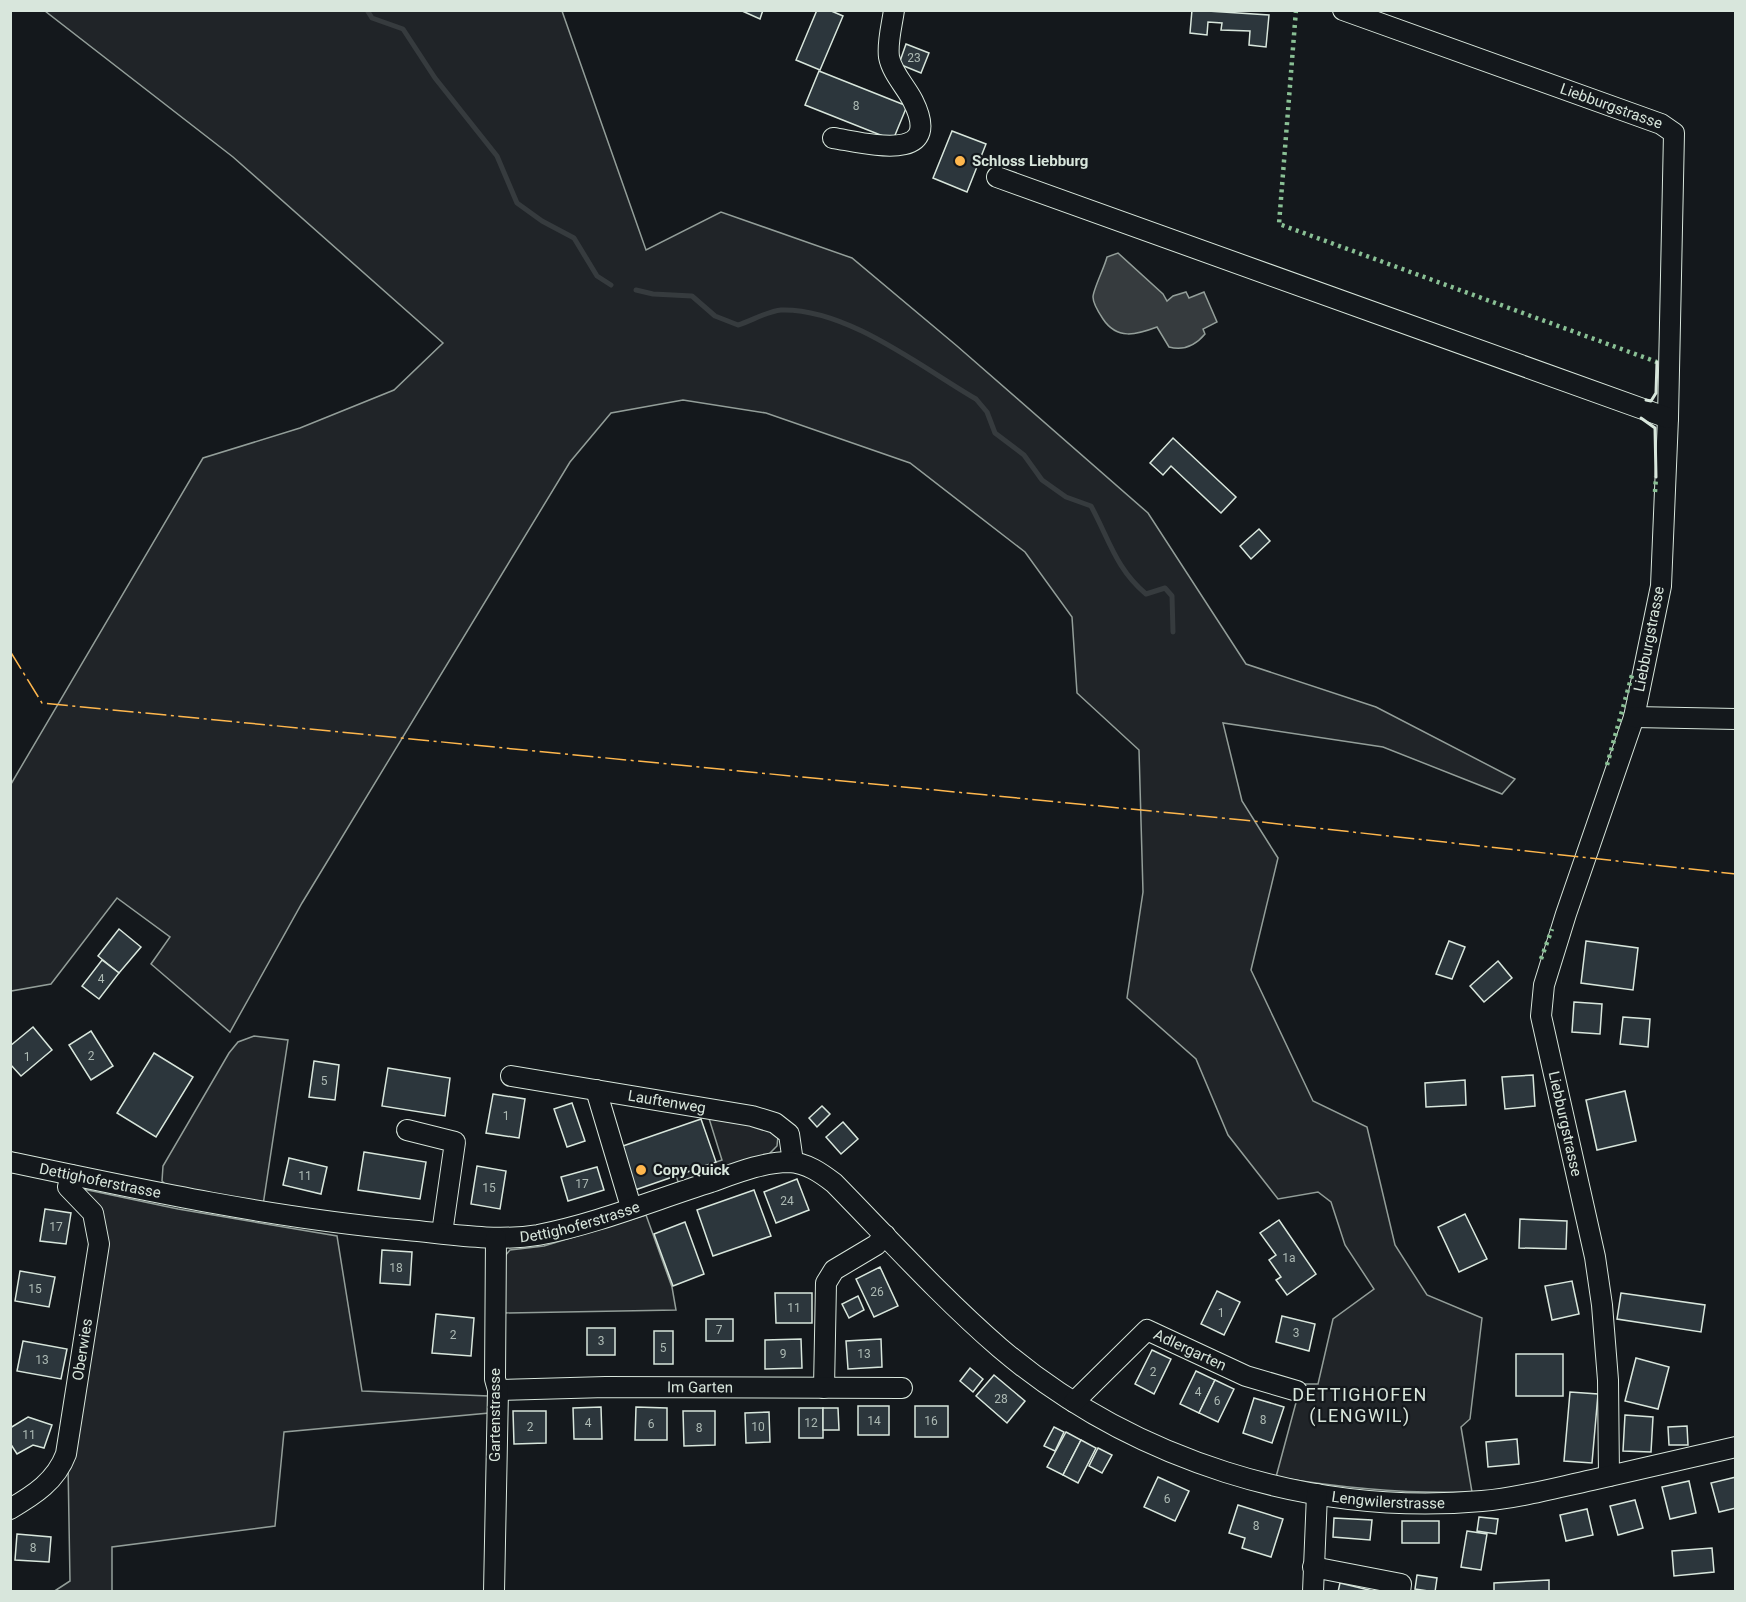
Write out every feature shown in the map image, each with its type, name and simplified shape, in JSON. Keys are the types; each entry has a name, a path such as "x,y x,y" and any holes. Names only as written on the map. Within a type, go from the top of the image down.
{"street":[{"path":"833,138 895,148 915,140 919,132 920,117 890,58 889,45 894,10"},
{"name":"Liebburgstrasse","path":"1343,10 1661,124 1674,133 1668,418 1661,586 1634,717 1566,914 1544,985 1541,1016 1595,1257 1602,1305 1608,1380 1609,1476"},
{"path":"997,177 1668,418"},
{"path":"1634,717 1736,719"},
{"name":"Lauftenweg","path":"510,1076 752,1116 775,1123 789,1134 793,1162"},
{"path":"596,1090 631,1207"},
{"path":"407,1130 455,1142 442,1233"},
{"name":"Dettighoferstrasse","path":"10,1162 256,1212 496,1238 540,1234 772,1163 793,1162 817,1170 834,1183 1000,1348 1066,1397"},
{"name":"Oberwies","path":"13,1503 46,1485 62,1466 66,1454 99,1244 93,1213 68,1187 71,1175"},
{"path":"824,1388 826,1283 834,1270 876,1245 885,1235"},
{"name":"Gartenstrasse","path":"494,1592 498,1390 495,1368 496,1238"},
{"name":"Adlergarten","path":"1066,1397 1147,1330 1246,1376 1297,1391"},
{"name":"Im Garten","path":"498,1390 902,1388"},
{"name":"Lengwilerstrasse","path":"1066,1397 1140,1438 1220,1471 1317,1494 1375,1502 1482,1501 1529,1494 1736,1447"},
{"path":"1313,1592 1317,1494"},
{"path":"1314,1566 1401,1584 1400,1592"}],"shaded area":[{"path":"45,11 562,11 646,250 721,212 852,258 957,346 1148,513 1246,664 1376,707 1515,779 1502,794 1383,747 1223,723 1242,801 1278,858 1251,970 1313,1101 1367,1127 1395,1245 1427,1295 1482,1318 1470,1419 1461,1427 1472,1492 1374,1489 1276,1477 1301,1384 1318,1384 1333,1319 1374,1289 1345,1245 1331,1202 1318,1192 1278,1199 1228,1135 1196,1059 1127,998 1143,892 1139,750 1077,693 1072,617 1025,552 910,463 766,413 683,400 611,413 570,462 302,903 230,1032 151,964 170,937 117,898 51,984 11,991 11,784 203,458 300,428 394,390 443,343 233,157"},
{"path":"1118,253 1163,294 1167,301 1173,296 1186,292 1189,298 1204,292 1217,322 1203,329 1205,334 1197,342 1180,348 1169,347 1157,327 1127,334 1108,326 1101,317 1093,297 1107,257"},
{"path":"254,1036 288,1040 263,1205 167,1186 162,1181 163,1166 229,1053 238,1042"},
{"path":"707,1112 752,1120 778,1136 777,1146 768,1155 679,1184 676,1176 722,1160"},
{"path":"83,1189 178,1209 337,1236 362,1391 489,1396 489,1413 284,1432 275,1526 112,1547 112,1591 53,1592 70,1581 68,1464 103,1247"},
{"path":"646,1215 672,1287 676,1310 502,1313 504,1257 510,1250 544,1246"}],"building":[{"path":"740,10 763,10 760,19"},
{"path":"817,10 829,10 843,16 820,70 796,60"},
{"path":"1192,10 1269,15 1266,47 1249,45 1250,31 1221,30 1222,23 1208,22 1207,35 1190,33"},
{"path":"906,44 929,53 921,73 899,64"},
{"path":"819,71 907,106 893,140 805,105"},
{"name":"Schloss Liebburg","path":"952,131 986,144 967,192 933,178"},
{"path":"1173,438 1236,497 1221,513 1171,466 1163,475 1150,463"},
{"path":"1259,529 1270,541 1251,559 1240,546"},
{"path":"119,929 141,947 119,973 98,956"},
{"path":"1449,941 1465,947 1452,979 1436,974"},
{"path":"1586,941 1638,948 1633,990 1581,983"},
{"path":"102,960 119,973 99,999 82,986"},
{"path":"1498,961 1512,978 1484,1002 1470,986"},
{"path":"1574,1002 1602,1004 1600,1034 1572,1032"},
{"path":"1623,1017 1650,1019 1648,1047 1620,1044"},
{"path":"33,1027 52,1050 21,1076 10,1064 10,1046"},
{"path":"91,1031 113,1066 91,1080 69,1045"},
{"path":"154,1053 193,1077 156,1137 117,1113"},
{"path":"314,1061 339,1065 335,1100 309,1097"},
{"path":"388,1068 450,1078 445,1116 382,1106"},
{"path":"1533,1075 1535,1106 1505,1109 1502,1077"},
{"path":"1465,1080 1466,1105 1426,1107 1425,1083"},
{"path":"1625,1091 1636,1141 1597,1150 1586,1100"},
{"path":"493,1094 525,1099 519,1138 486,1133"},
{"path":"572,1103 585,1141 567,1147 554,1109"},
{"path":"822,1106 830,1114 817,1127 809,1118"},
{"path":"701,1119 716,1162 635,1190 620,1147"},
{"path":"843,1122 858,1139 841,1154 826,1137"},
{"path":"364,1152 426,1162 420,1199 358,1190"},
{"path":"289,1158 327,1167 321,1194 283,1185"},
{"path":"477,1166 506,1171 500,1209 471,1204"},
{"path":"597,1167 604,1190 568,1201 561,1177"},
{"path":"797,1179 809,1210 776,1223 764,1192"},
{"path":"754,1190 771,1236 713,1256 697,1210"},
{"path":"45,1209 71,1213 66,1244 40,1241"},
{"path":"1465,1214 1487,1259 1459,1272 1438,1227"},
{"path":"1520,1219 1567,1221 1566,1249 1519,1248"},
{"path":"1279,1220 1316,1274 1287,1295 1276,1280 1281,1277 1269,1260 1276,1255 1260,1233"},
{"path":"685,1222 704,1274 673,1286 654,1234"},
{"path":"382,1250 412,1252 410,1285 380,1283"},
{"path":"880,1267 898,1306 874,1317 856,1279"},
{"path":"20,1271 55,1277 49,1307 15,1301"},
{"path":"1572,1281 1579,1314 1552,1320 1545,1286"},
{"path":"1217,1291 1240,1302 1224,1335 1201,1324"},
{"path":"775,1293 812,1293 812,1323 776,1323"},
{"path":"1621,1293 1705,1305 1701,1332 1617,1319"},
{"path":"858,1296 864,1310 849,1318 842,1304"},
{"path":"436,1314 474,1318 471,1356 432,1353"},
{"path":"1282,1316 1315,1324 1309,1351 1276,1342"},
{"path":"706,1319 733,1319 733,1341 706,1341"},
{"path":"587,1328 615,1328 615,1355 587,1355"},
{"path":"654,1331 673,1331 673,1364 654,1364"},
{"path":"801,1339 802,1368 765,1369 765,1340"},
{"path":"881,1339 882,1367 848,1369 846,1341"},
{"path":"23,1341 67,1349 61,1379 17,1371"},
{"path":"1152,1350 1171,1359 1154,1394 1135,1384"},
{"path":"1516,1354 1563,1354 1563,1396 1516,1396"},
{"path":"1636,1358 1669,1367 1658,1409 1625,1401"},
{"path":"970,1368 983,1379 973,1392 960,1381"},
{"path":"1196,1371 1215,1380 1199,1413 1180,1404"},
{"path":"994,1375 1025,1401 1007,1423 976,1396"},
{"path":"1215,1380 1234,1389 1218,1422 1199,1413"},
{"path":"1570,1392 1598,1394 1592,1463 1564,1461"},
{"path":"1254,1398 1284,1407 1272,1443 1243,1433"},
{"path":"858,1406 889,1406 889,1435 858,1435"},
{"path":"915,1406 948,1406 948,1437 915,1437"},
{"path":"601,1407 602,1439 574,1439 573,1408"},
{"path":"636,1407 667,1408 667,1440 635,1440"},
{"path":"799,1408 823,1408 823,1438 799,1438"},
{"path":"823,1408 838,1408 839,1430 823,1430"},
{"path":"513,1411 546,1411 546,1443 514,1444"},
{"path":"683,1411 715,1411 715,1445 684,1446"},
{"path":"769,1412 770,1442 746,1443 745,1413"},
{"path":"1625,1415 1653,1417 1651,1452 1623,1451"},
{"path":"28,1417 52,1425 44,1448 33,1445 17,1454 10,1443 10,1428"},
{"path":"1687,1426 1688,1445 1669,1445 1668,1427"},
{"path":"1054,1427 1064,1432 1055,1451 1044,1446"},
{"path":"1066,1432 1081,1440 1063,1475 1047,1467"},
{"path":"1517,1439 1519,1464 1488,1467 1486,1442"},
{"path":"1081,1440 1096,1448 1078,1483 1063,1475"},
{"path":"1098,1448 1112,1455 1102,1473 1089,1466"},
{"path":"1158,1477 1189,1491 1175,1521 1144,1507"},
{"path":"1736,1477 1736,1508 1719,1512 1711,1483"},
{"path":"1689,1481 1696,1513 1670,1519 1662,1487"},
{"path":"1635,1500 1643,1528 1618,1535 1610,1506"},
{"path":"1238,1505 1283,1519 1271,1557 1242,1548 1245,1538 1229,1533"},
{"path":"1587,1509 1593,1535 1566,1541 1560,1515"},
{"path":"1479,1517 1498,1519 1496,1534 1477,1531"},
{"path":"1334,1518 1372,1520 1370,1540 1333,1537"},
{"path":"1402,1521 1439,1521 1439,1543 1402,1543"},
{"path":"1467,1531 1487,1534 1481,1570 1461,1567"},
{"path":"17,1534 51,1537 49,1562 15,1560"},
{"path":"1712,1548 1714,1572 1674,1576 1672,1551"},
{"path":"1417,1575 1437,1578 1435,1592 1415,1589"},
{"path":"1549,1580 1549,1592 1494,1592 1494,1583"},
{"path":"1340,1583 1377,1592 1338,1592"}],"waterway":[{"path":"367,10 372,18 403,29 435,78 497,156 517,203 542,221 574,238 597,276 611,285"},
{"path":"636,290 653,294 692,296 715,316 738,325 781,310 806,312 832,319 883,342 976,399 987,412 995,433 1024,455 1042,480 1066,497 1091,506 1120,564 1136,584 1146,594 1165,588 1172,596 1173,632"}],"hedge":[{"path":"1296,10 1279,224 1657,362"},
{"path":"1655,492 1656,477"},
{"path":"1607,765 1632,675"},
{"path":"1541,959 1552,929"}],"wall":[{"path":"1646,400 1651,401 1656,393 1657,362"},
{"path":"1641,418 1655,428 1656,477"}],"power":[{"path":"10,651 42,703 1243,820 1736,874"}],"place":[{"name":"Schloss Liebburg","path":"960,161"},
{"name":"Copy Quick","path":"641,1170"}],"district":[{"name":"DETTIGHOFEN (LENGWIL)","path":"1360,1404"}]}
